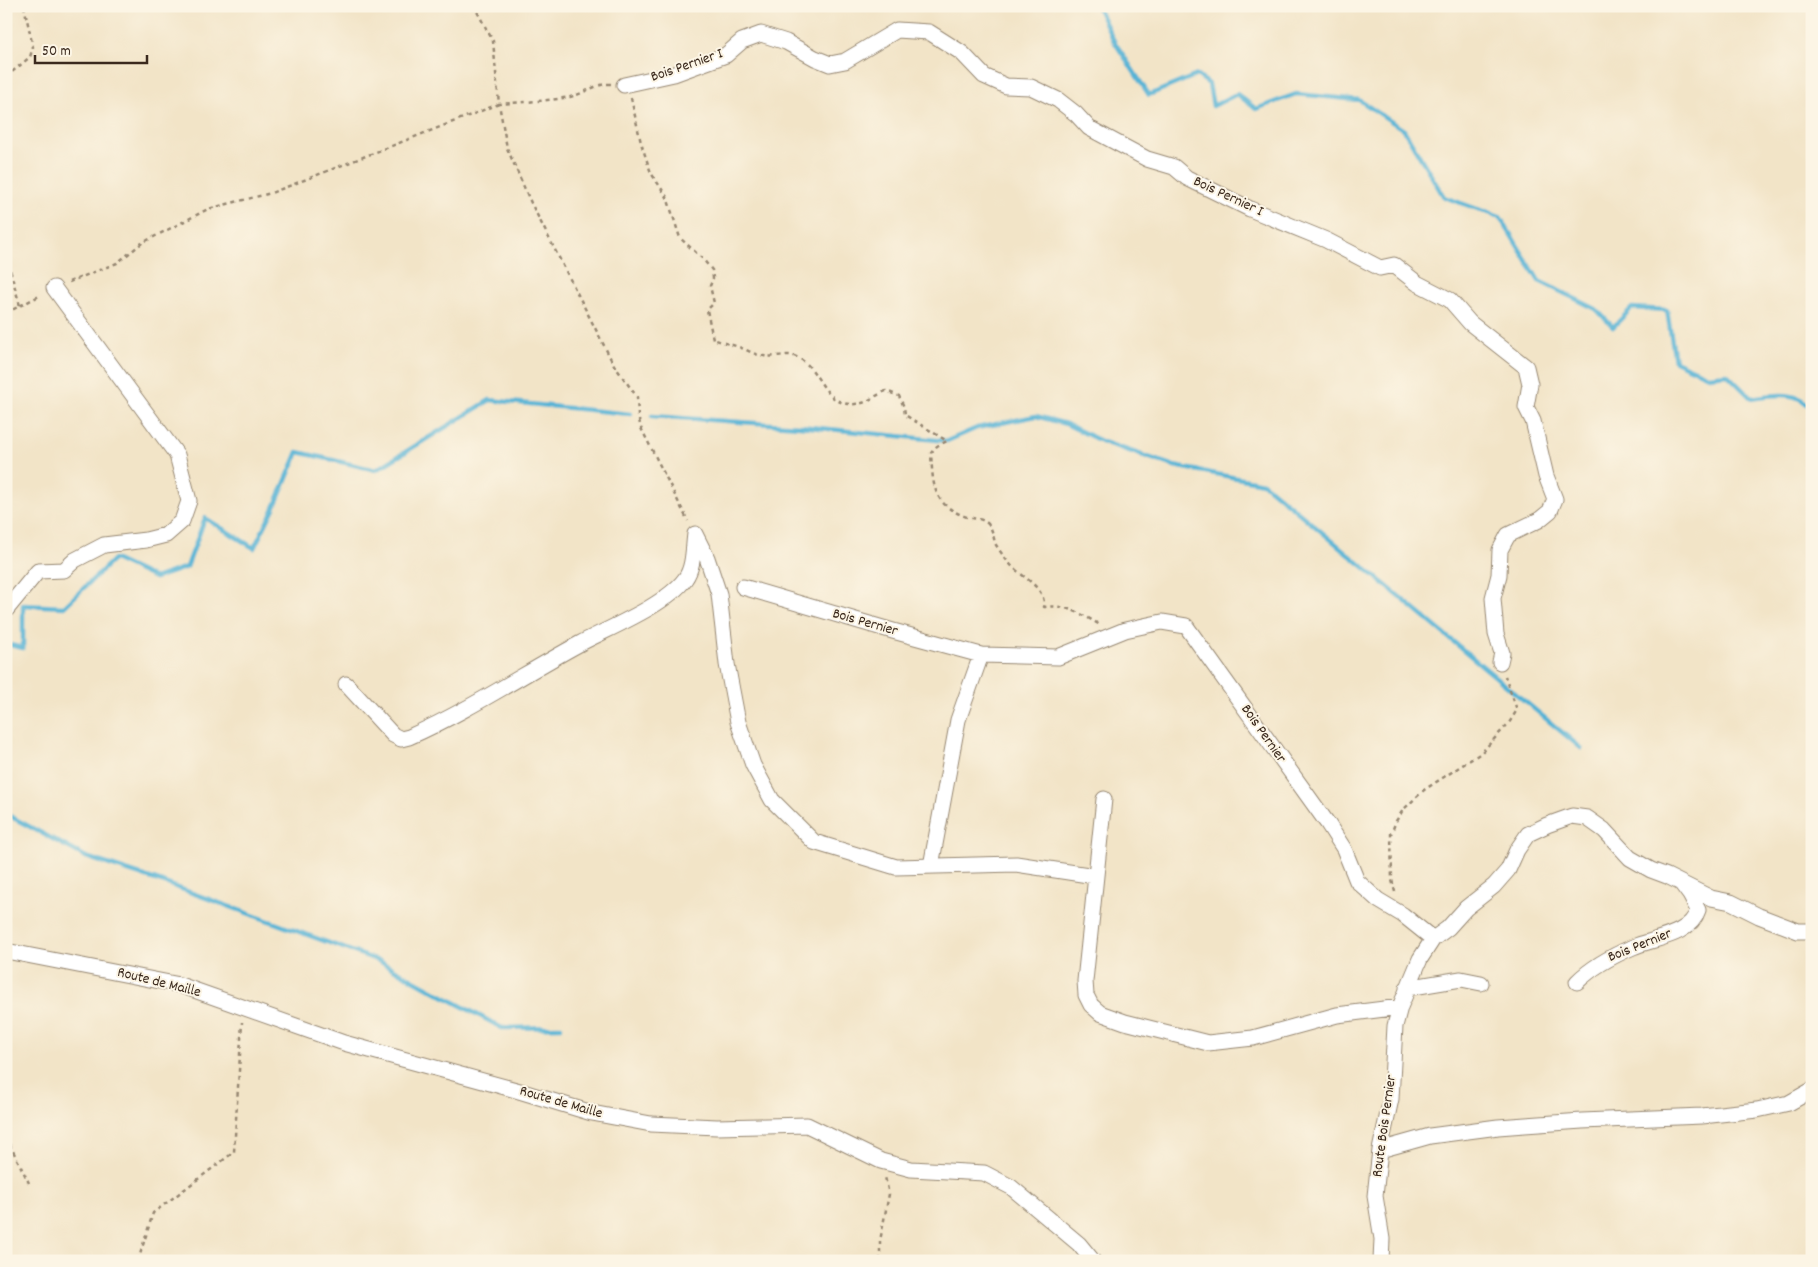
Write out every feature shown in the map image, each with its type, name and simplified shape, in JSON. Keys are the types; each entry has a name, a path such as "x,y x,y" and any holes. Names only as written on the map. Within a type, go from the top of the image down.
{"street":[{"name":"Bois Pernier I","path":"624,85 674,74 726,55 742,41 760,34 786,42 830,64 844,61 898,30 930,32 962,54 984,76 1006,86 1019,85 1031,87 1058,100 1076,114 1089,128 1148,159 1174,167 1187,178 1250,209 1326,240 1380,268 1394,265 1417,283 1450,300 1470,323 1526,367 1530,384 1526,407 1533,420 1546,476 1555,499 1550,511 1539,520 1508,536 1500,550 1499,575 1493,598 1496,634 1502,653 1500,662"},
{"path":"6,610 38,571 64,570 75,560 104,545 146,540 166,535 182,521 189,501 177,455 54,288"},
{"path":"346,684 393,735 401,739 409,737 472,706 579,644 639,614 672,592 688,574 691,566 695,534"},
{"path":"695,534 707,558 719,594 727,664 738,722 753,765 772,800 814,842 896,867 1016,864 1095,876"},
{"path":"688,574 702,580 719,594"},
{"name":"Bois Pernier","path":"743,587 981,655 1058,657 1125,630 1162,622 1186,626 1328,824 1344,849 1357,881 1378,900 1403,915 1433,939"},
{"path":"931,866 958,720 981,655"},
{"path":"1104,799 1085,981 1086,994 1091,1005 1100,1013 1125,1022 1208,1043 1253,1038 1337,1015 1400,1007"},
{"path":"1433,939 1448,928 1466,908 1494,886 1508,870 1517,850 1528,834 1572,816 1587,818 1604,830 1630,858 1651,870 1711,898 1731,902 1759,916 1798,931 1812,931"},
{"name":"Bois Pernier","path":"1577,982 1589,970 1601,962 1634,947 1672,935 1695,919 1698,910 1680,882"},
{"name":"Route Bois Pernier","path":"1381,1261 1382,1239 1375,1196 1380,1150 1391,1099 1395,1026 1407,988 1420,959 1433,939"},
{"name":"Route de Maille","path":"6,951 180,985 344,1043 592,1113 651,1124 717,1127 807,1126 881,1161 911,1169 984,1172 1011,1187 1079,1244 1093,1261"},
{"path":"1407,988 1461,978 1480,983"},
{"path":"1380,1150 1430,1136 1498,1127 1702,1116 1757,1110 1789,1103 1812,1090"}],"path":[{"path":"6,77 30,57 33,48 24,6"},
{"path":"474,6 493,41 507,148 531,203 614,366 637,397 641,428 695,534"},
{"path":"6,313 54,288 116,263 142,243 208,209 271,193 500,104 571,97 606,84 624,85 633,101 641,143 651,172 667,197 680,238 712,270 713,278 710,286 714,303 707,310 713,340 763,356 793,355 808,363 823,388 833,399 850,404 864,403 874,395 886,391 899,396 906,415 947,441 937,446 931,453 935,489 944,506 969,518 983,520 990,526 996,545 1011,565 1038,589 1045,600 1044,607 1052,606 1081,613 1104,628 1120,633"},
{"path":"6,254 20,306"},
{"path":"1403,915 1392,880 1391,834 1403,810 1424,790 1481,753 1509,723 1517,710 1500,662"},
{"path":"138,1261 153,1213 234,1152 243,1008"},
{"path":"6,1137 30,1183"},
{"path":"880,1261 880,1241 889,1194 881,1161"}],"waterway":[{"path":"1097,6 1114,41 1149,95 1197,75 1209,84 1213,106 1237,94 1256,109 1296,94 1359,100 1404,130 1444,197 1500,217 1539,281 1596,309 1613,327 1632,308 1667,310 1675,361 1708,376 1727,374 1751,398 1776,395 1793,396 1807,403 1812,410"},
{"path":"6,644 23,648 23,605 64,607 114,559 155,578 187,567 205,518 254,548 274,508 298,452 376,470 490,400 630,414"},
{"path":"652,416 800,426 947,441 977,428 1036,416 1066,424 1103,442 1174,466 1263,483 1581,748"},
{"path":"6,814 86,857 162,882 379,961 502,1028 561,1027"}]}
